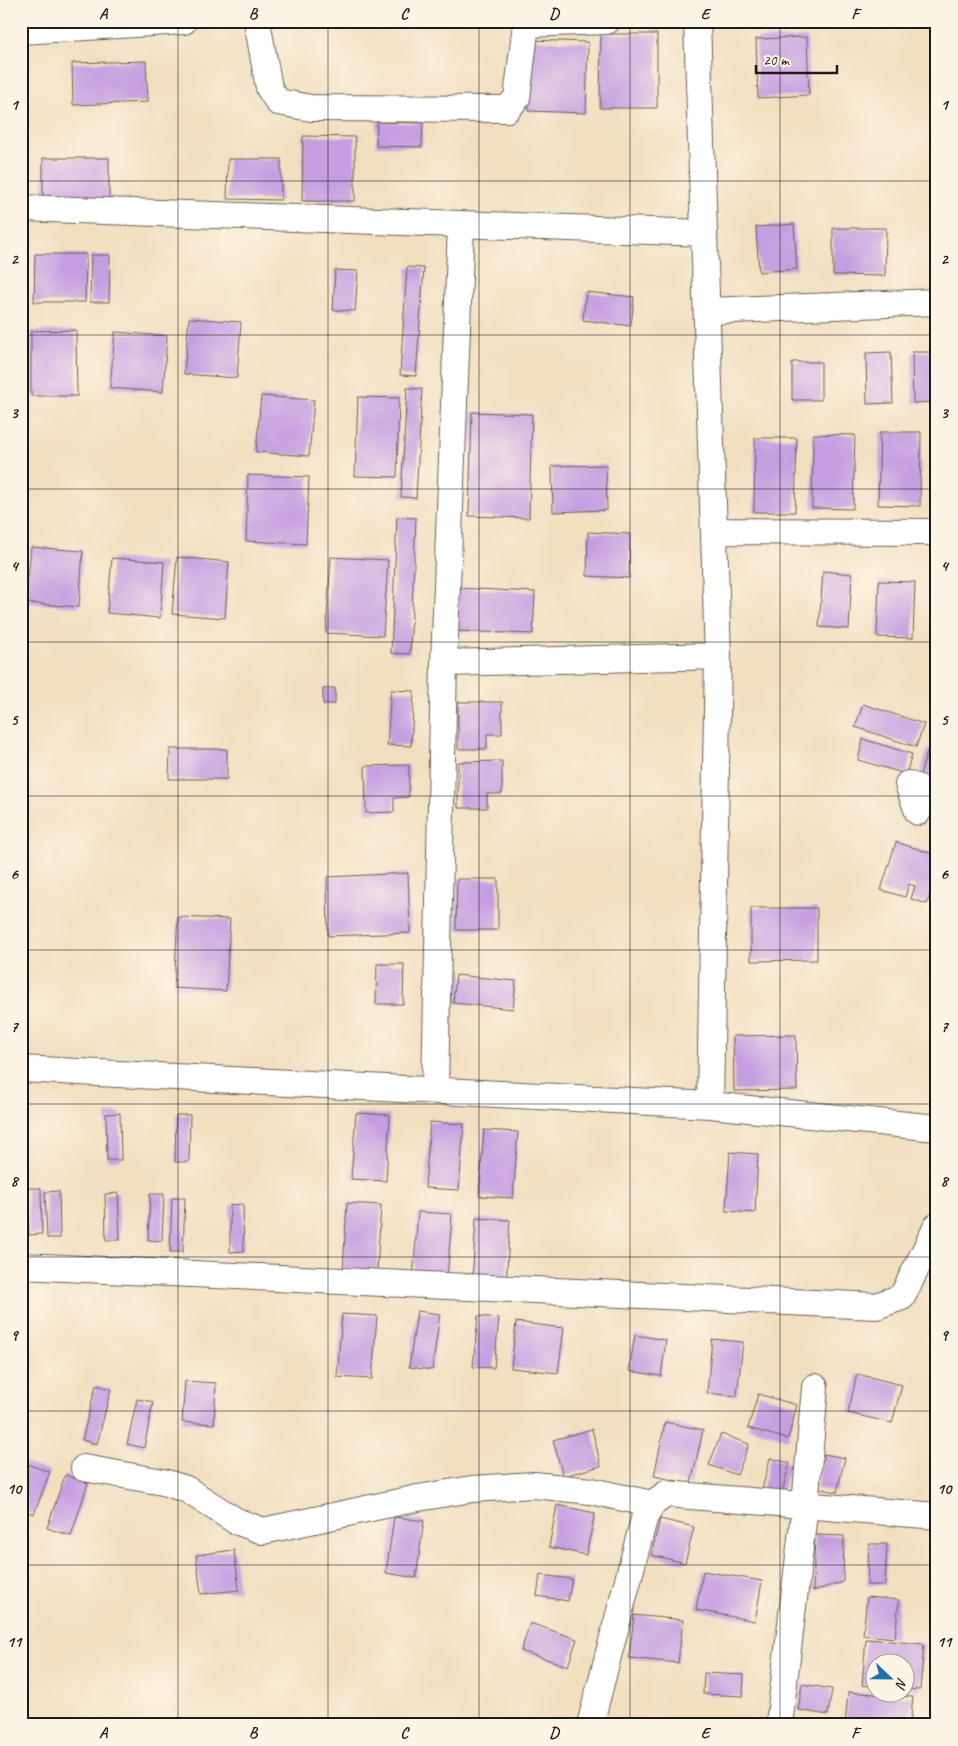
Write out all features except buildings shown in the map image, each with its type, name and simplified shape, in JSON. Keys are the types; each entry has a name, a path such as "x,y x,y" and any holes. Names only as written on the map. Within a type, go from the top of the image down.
{"street":[{"path":"21,31 184,21"},
{"path":"257,21 270,88 278,102 311,108 507,109 517,98 526,23 607,21"},
{"path":"697,21 718,656 710,1105"},
{"path":"21,208 704,233"},
{"path":"435,1090 444,663 461,224"},
{"path":"707,311 937,302"},
{"path":"714,531 937,532"},
{"path":"444,663 718,656"},
{"path":"21,1069 710,1105 937,1128"},
{"path":"21,1266 876,1306 902,1297 937,1226"},
{"path":"779,1725 805,1505 815,1387"},
{"path":"84,1468 163,1482 186,1489 236,1521 263,1531 418,1498 472,1490 534,1485 591,1491 652,1504"},
{"path":"590,1725 644,1519 652,1504 666,1494 937,1516"}]}
